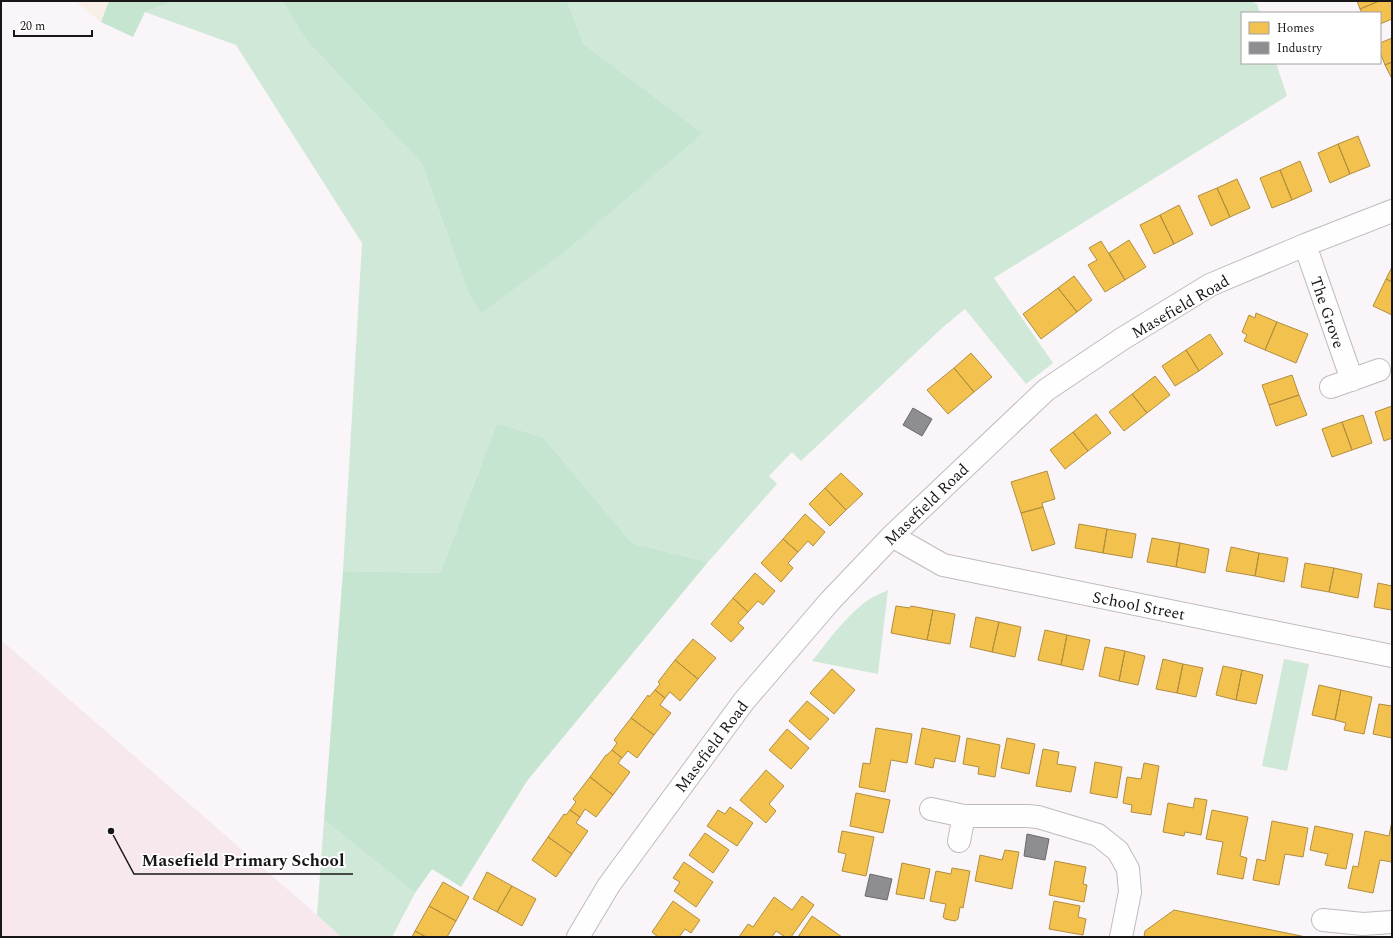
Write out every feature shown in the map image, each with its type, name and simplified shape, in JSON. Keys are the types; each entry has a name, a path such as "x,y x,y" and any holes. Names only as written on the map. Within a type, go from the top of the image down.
{"street":[{"name":"Masefield Road","path":"578,937 609,885 744,701 830,601 892,536 1046,390 1122,339 1210,285 1305,245 1392,211"},
{"name":"The Grove","path":"1305,245 1352,380"},
{"path":"1330,387 1379,370"},
{"name":"School Street","path":"892,536 943,565 1392,656"},
{"path":"931,809 964,816 1038,817 1098,835 1118,851 1128,869 1130,892 1121,937"},
{"path":"958,841 964,816"},
{"path":"1323,920 1362,931 1392,922"}],"shaded area":[{"path":"75,1 109,1 101,22"},
{"path":"1,640 317,915 341,937 1,937"}],"green space":[{"path":"109,1 176,1 145,12 133,37 101,22"},
{"path":"176,1 282,1 306,40 422,164 469,295 481,313 703,133 584,44 567,1 1251,1 1257,4 1260,12 1241,12 1241,64 1276,64 1287,96 994,278 1053,363 1026,384 965,309 942,328 801,461 792,452 769,476 777,484 708,562 632,543 543,437 497,423 440,573 343,571 362,243 236,45 145,12"},
{"path":"282,1 567,1 584,44 703,133 564,252 481,313 469,295 422,164 306,40"},
{"path":"497,423 543,437 632,543 708,562 527,781 461,887 432,869 415,893 324,820 343,571 440,573"},
{"path":"888,590 878,674 812,661 836,630 857,609 870,599"},
{"path":"1284,659 1309,664 1287,771 1262,766"},
{"path":"324,820 415,893 392,937 341,937 317,915"}],"building: Homes":[{"path":"1357,1 1379,1 1360,9"},
{"path":"1379,1 1392,1 1392,19 1381,24 1381,12 1362,12 1360,9"},
{"path":"1392,38 1392,62 1385,65 1381,55 1381,43"},
{"path":"1392,62 1392,79 1385,65"},
{"path":"1358,136 1370,166 1350,174 1338,144"},
{"path":"1338,144 1350,174 1330,183 1318,153"},
{"path":"1300,161 1312,191 1292,200 1280,170"},
{"path":"1280,170 1292,200 1272,208 1260,178"},
{"path":"1237,179 1250,208 1230,217 1217,188"},
{"path":"1217,188 1230,217 1211,226 1198,196"},
{"path":"1179,205 1193,234 1174,244 1160,215"},
{"path":"1160,215 1174,244 1154,254 1140,225"},
{"path":"1129,240 1146,267 1125,280 1109,253"},
{"path":"1101,241 1125,280 1105,292 1088,265 1097,260 1089,248"},
{"path":"1392,267 1392,282 1386,279"},
{"path":"1074,276 1092,300 1077,312 1058,288"},
{"path":"1386,279 1392,282 1392,315 1373,306"},
{"path":"1058,288 1077,312 1041,339 1023,314"},
{"path":"1256,313 1277,322 1265,350 1244,341 1247,335 1242,332 1249,315 1255,318"},
{"path":"1277,322 1308,334 1296,363 1265,350"},
{"path":"1210,334 1223,354 1199,371 1186,350"},
{"path":"1186,350 1199,371 1175,386 1162,366"},
{"path":"971,353 992,377 974,392 954,368"},
{"path":"954,368 974,392 948,414 927,390"},
{"path":"1292,375 1299,395 1269,405 1262,385"},
{"path":"1155,376 1170,395 1147,413 1132,394"},
{"path":"1132,394 1147,413 1124,431 1109,412"},
{"path":"1299,395 1307,415 1276,426 1269,405"},
{"path":"1392,406 1392,438 1384,441 1375,412"},
{"path":"1096,414 1111,433 1088,451 1073,432"},
{"path":"1363,415 1372,443 1352,450 1342,422"},
{"path":"1342,422 1352,450 1332,457 1322,429"},
{"path":"1073,432 1088,451 1065,469 1050,450"},
{"path":"1047,471 1055,499 1042,503 1043,507 1021,513 1011,482"},
{"path":"841,473 863,494 846,510 825,488"},
{"path":"825,488 846,510 830,526 809,504"},
{"path":"1043,507 1055,544 1032,551 1021,513"},
{"path":"805,514 825,532 813,546 808,541 798,552 783,539"},
{"path":"1079,524 1107,529 1103,553 1075,548"},
{"path":"1107,529 1136,534 1132,558 1103,553"},
{"path":"1152,538 1180,543 1176,567 1147,562"},
{"path":"783,539 798,552 788,563 793,568 781,582 761,563"},
{"path":"1180,543 1209,549 1205,573 1176,567"},
{"path":"1231,547 1259,553 1255,576 1226,571"},
{"path":"1259,553 1288,558 1284,582 1255,576"},
{"path":"1305,563 1334,568 1329,592 1301,587"},
{"path":"1334,568 1362,574 1358,598 1329,592"},
{"path":"755,573 775,591 763,605 758,601 748,612 733,598"},
{"path":"1378,583 1392,586 1392,610 1374,607"},
{"path":"733,598 748,612 738,623 744,628 731,642 711,624"},
{"path":"896,606 910,608 911,606 933,610 927,640 891,633"},
{"path":"933,610 955,614 950,644 927,640"},
{"path":"976,617 999,622 992,652 970,647"},
{"path":"999,622 1021,627 1015,657 992,652"},
{"path":"1045,630 1067,635 1061,665 1038,660"},
{"path":"1067,635 1090,640 1083,670 1061,665"},
{"path":"693,639 716,658 698,679 675,660"},
{"path":"1105,647 1125,651 1119,681 1099,676"},
{"path":"1125,651 1145,656 1138,685 1119,681"},
{"path":"1163,659 1183,664 1177,693 1156,689"},
{"path":"675,660 698,679 680,701 670,692 665,698 655,690 660,684 658,682"},
{"path":"1183,664 1203,668 1196,697 1177,693"},
{"path":"1223,666 1242,670 1236,700 1216,695"},
{"path":"832,669 855,690 834,714 810,693"},
{"path":"1242,670 1263,675 1256,704 1236,700"},
{"path":"1319,685 1341,690 1335,720 1312,715"},
{"path":"655,690 665,698 660,705 671,713 654,735 631,718 648,695 649,697"},
{"path":"1341,690 1372,697 1364,734 1344,730 1346,723 1335,720"},
{"path":"807,701 829,719 810,740 789,721"},
{"path":"1379,704 1392,706 1392,738 1373,734"},
{"path":"631,718 654,735 637,758 628,751 622,758 612,750 617,743 614,740"},
{"path":"876,728 912,734 907,763 891,760 885,792 859,787 863,763 870,764"},
{"path":"922,728 960,736 955,762 935,758 933,768 915,764"},
{"path":"787,729 809,748 791,769 769,750"},
{"path":"967,738 1000,745 995,777 978,774 979,767 963,764"},
{"path":"1007,738 1035,744 1029,774 1001,768"},
{"path":"1043,749 1059,752 1057,764 1076,767 1071,792 1036,786"},
{"path":"612,750 622,758 618,763 630,772 613,795 590,777 606,755"},
{"path":"1095,762 1122,767 1117,798 1090,793"},
{"path":"1144,763 1159,766 1151,815 1131,812 1132,805 1123,803 1127,777 1141,779"},
{"path":"766,770 784,786 769,804 776,811 766,823 740,800"},
{"path":"590,777 613,795 596,817 585,809 580,817 570,810 576,802 573,799"},
{"path":"856,793 890,800 883,833 850,826"},
{"path":"1195,798 1207,800 1201,835 1185,832 1184,836 1163,832 1168,803 1193,808"},
{"path":"730,807 753,823 737,846 707,826 718,810 725,814"},
{"path":"570,810 580,817 576,823 588,831 572,854 548,837 564,814 566,815"},
{"path":"1212,810 1248,817 1240,856 1247,858 1243,879 1217,874 1223,842 1206,839"},
{"path":"1272,821 1308,828 1303,857 1285,854 1279,885 1253,880 1257,859 1265,861"},
{"path":"1392,821 1392,862 1380,860 1373,893 1348,888 1353,866 1358,867 1365,831 1389,836"},
{"path":"1315,826 1353,834 1346,869 1325,865 1328,854 1310,850"},
{"path":"842,831 874,837 866,876 842,871 846,854 838,852"},
{"path":"705,833 729,850 713,873 689,855"},
{"path":"548,837 572,854 556,877 532,860"},
{"path":"1005,850 1019,852 1012,889 975,881 980,855 1002,860"},
{"path":"1055,861 1086,867 1083,884 1087,885 1084,902 1049,895"},
{"path":"684,862 713,882 696,907 674,891 680,882 673,878"},
{"path":"902,863 930,869 924,899 896,894"},
{"path":"952,868 970,871 963,908 960,907 958,919 955,921 945,919 943,917 946,904 930,901 936,871 951,874"},
{"path":"487,872 512,886 497,912 473,899"},
{"path":"443,882 469,897 456,921 429,906"},
{"path":"512,886 536,899 522,926 497,912"},
{"path":"802,896 814,905 791,937 785,937 776,931 772,937 739,937 748,924 753,927 774,897 792,910"},
{"path":"673,901 700,920 691,933 685,929 679,937 658,937 652,932"},
{"path":"1054,901 1080,906 1078,917 1086,919 1083,935 1049,929"},
{"path":"429,906 456,921 447,937 426,937 415,931"},
{"path":"1174,910 1306,937 1144,937 1145,931"},
{"path":"812,916 842,937 798,937"},
{"path":"415,931 426,937 412,937"}],"building: Industry":[{"path":"913,408 932,419 922,436 903,425"},
{"path":"1027,834 1049,839 1045,860 1024,856"},
{"path":"870,874 892,879 887,900 865,896"}],"place":[{"name":"Masefield Primary School","path":"111,831"}]}
